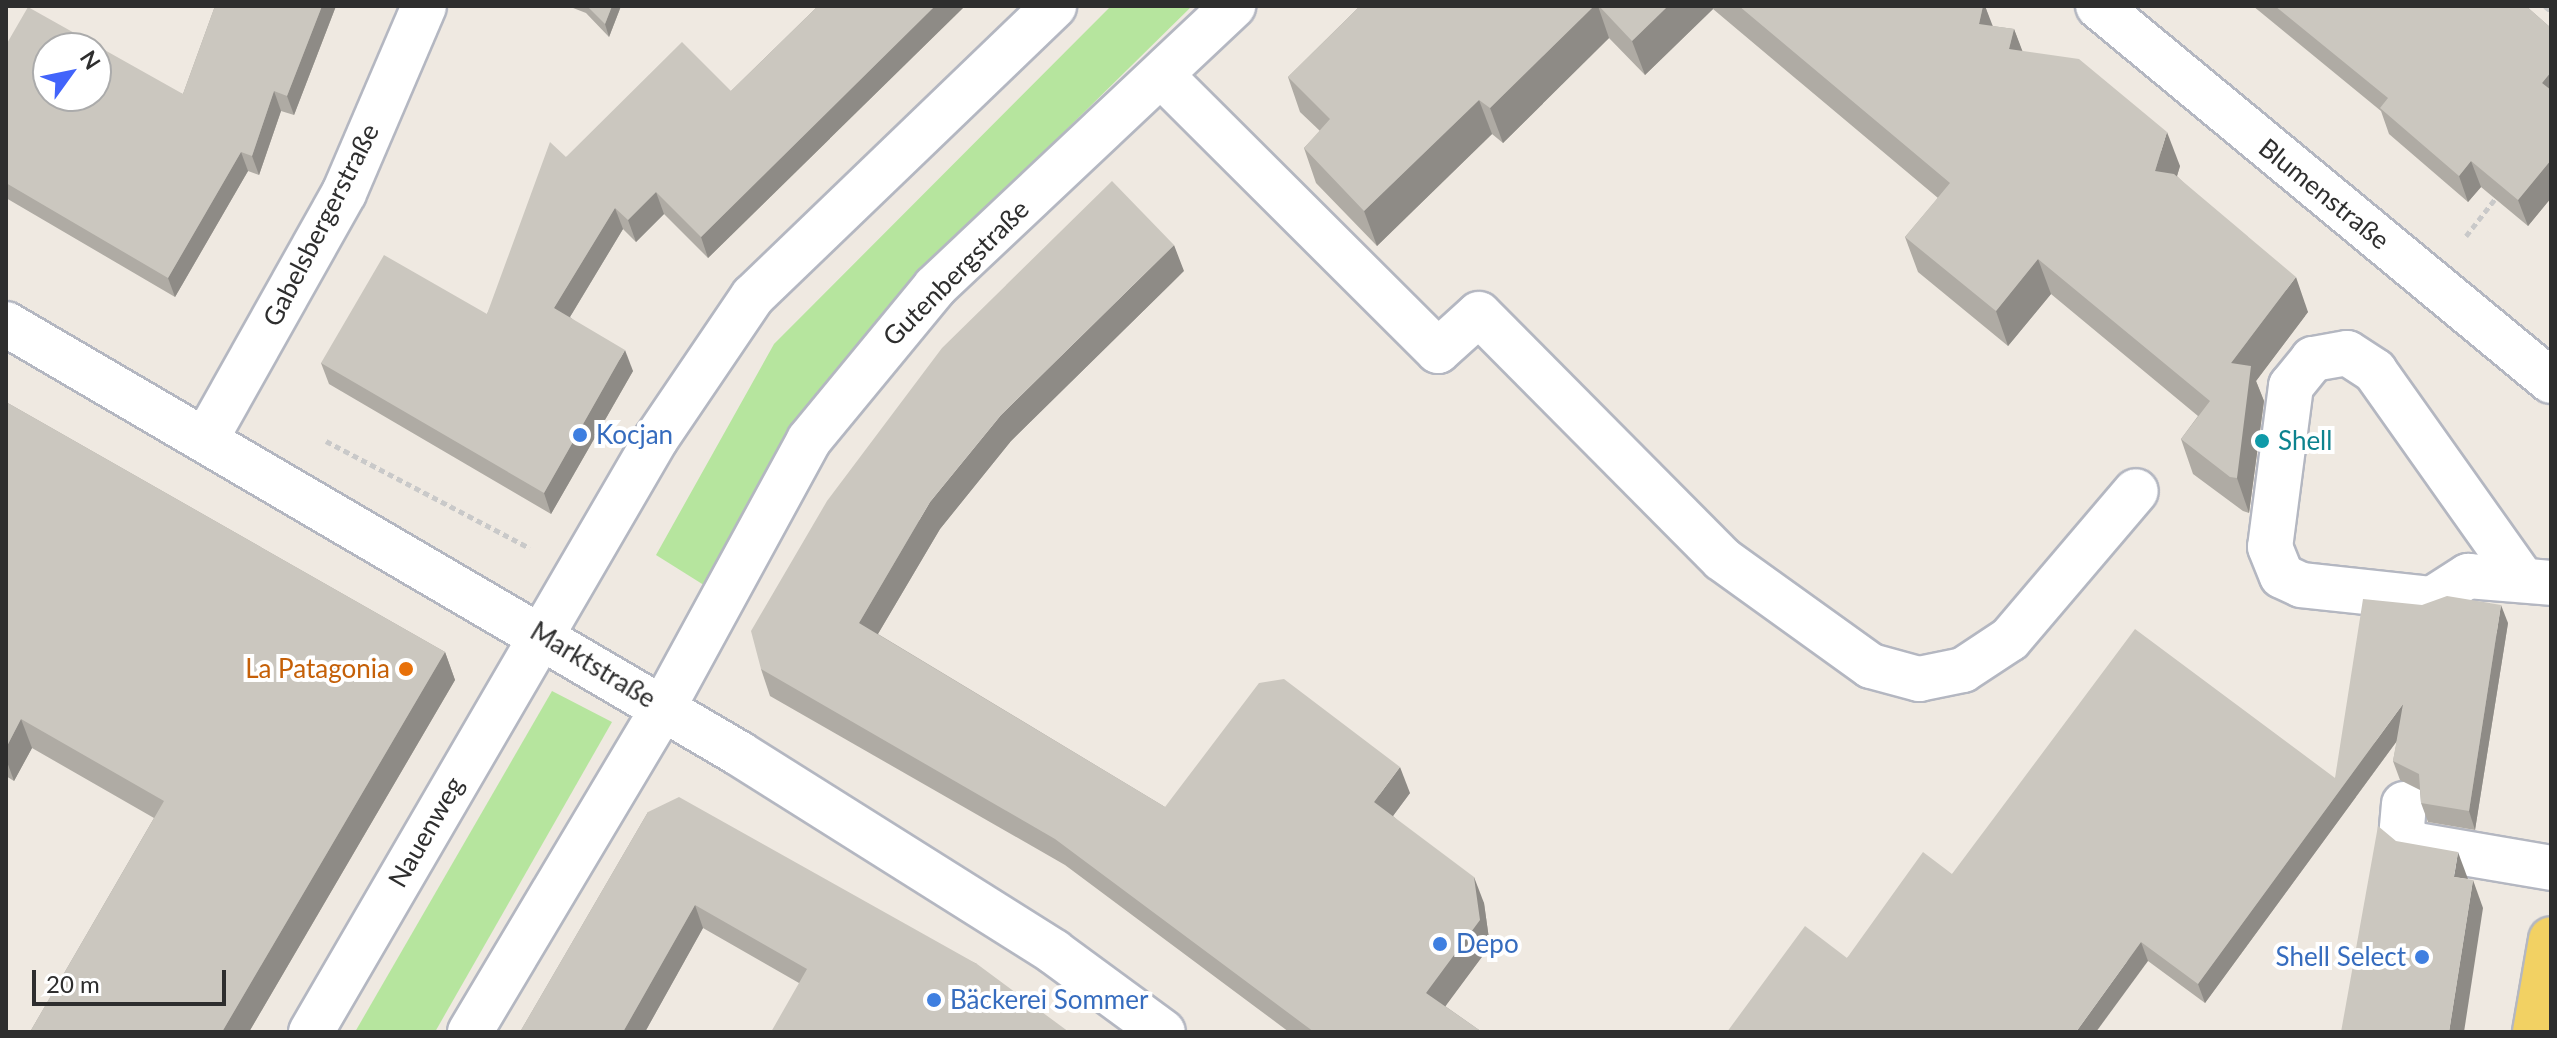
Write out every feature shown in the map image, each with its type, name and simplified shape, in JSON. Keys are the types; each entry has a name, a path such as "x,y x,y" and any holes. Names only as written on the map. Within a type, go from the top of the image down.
{"main road":[{"path":"2535,1032 2551,939"}],"street":[{"name":"Gabelsbergerstraße","path":"207,437 344,193 424,6"},
{"path":"544,635 656,439 753,296 1054,6"},
{"name":"Gutenbergstraße","path":"663,708 809,440 879,349 1233,6"},
{"name":"Blumenstraße","path":"2098,6 2551,381"},
{"path":"1161,75 1438,351 1479,314 1722,559 1871,666 1919,679 1963,670 1998,647 2056,592 2136,491"},
{"name":"Marktstraße","path":"6,324 207,437 740,754 1054,952 1163,1032"},
{"path":"2347,353 2375,371 2536,581 2468,576 2432,599 2301,585 2282,576 2270,547 2291,386 2313,359 2347,353"},
{"name":"Nauenweg","path":"311,1032 544,635"},
{"path":"470,1032 663,708"},
{"path":"2404,804 2402,829 2411,844 2551,868"}],"path":[{"path":"2545,6 2551,11"},
{"path":"2457,247 2495,199"},
{"path":"317,436 528,548 539,547"}],"green space":[{"path":"1111,6 1192,6 939,255 819,391 707,587 656,555 774,344"},
{"path":"552,691 612,722 435,1032 355,1032"}],"building":[{"path":"215,6 322,6 287,96 274,91 252,156 241,152 168,278 6,183 6,45 28,7 73,32 32,32 32,112 112,112 112,54 183,94"},
{"path":"587,6 612,6 605,24"},
{"path":"818,6 935,6 701,237 656,192 628,220 615,208 554,308 625,350 544,493 321,363 384,255 487,314 550,142 566,157 682,42 731,91"},
{"path":"1360,6 1594,6 1490,108 1479,100 1364,211 1304,148 1330,119 1288,77"},
{"path":"1599,6 1668,6 1632,41"},
{"path":"1739,6 1983,6 1979,24 2014,29 2009,49 2079,59 2167,132 2155,171 2174,174 2296,277 2231,363 2251,366 2237,478 2230,477 2181,439 2210,401 2038,259 1996,311 1905,237 1950,183"},
{"path":"2275,6 2526,6 2551,28 2551,72 2542,83 2551,90 2551,160 2518,200 2471,161 2459,176 2380,108 2388,98"},
{"path":"1112,181 1174,245 1001,415 930,502 859,623 1165,807 1259,683 1284,679 1400,767 1374,802 1474,877 1480,920 1426,993 1482,1032 1314,1032 1055,839 761,669 751,631 827,501 942,348"},
{"path":"6,402 445,652 222,1032 30,1032 164,801 21,719 6,748"},
{"path":"2447,596 2501,605 2469,811 2421,803 2419,774 2393,761 2403,704 2198,984 2141,942 2076,1032 1727,1032 1805,926 1847,958 1923,852 1952,874 2135,629 2335,778 2363,599 2422,605"},
{"path":"679,797 977,964 1069,1032 771,1032 807,969 695,905 623,1032 520,1032 648,812"},
{"path":"2378,826 2396,841 2458,852 2454,877 2473,880 2449,1032 2341,1032"}],"place":[{"name":"Kocjan","path":"580,435"},
{"name":"Shell","path":"2262,441"},
{"name":"La Patagonia","path":"406,669"},
{"name":"Depo","path":"1440,944"},
{"name":"Shell Select","path":"2422,957"},
{"name":"Bäckerei Sommer","path":"934,1000"}]}
